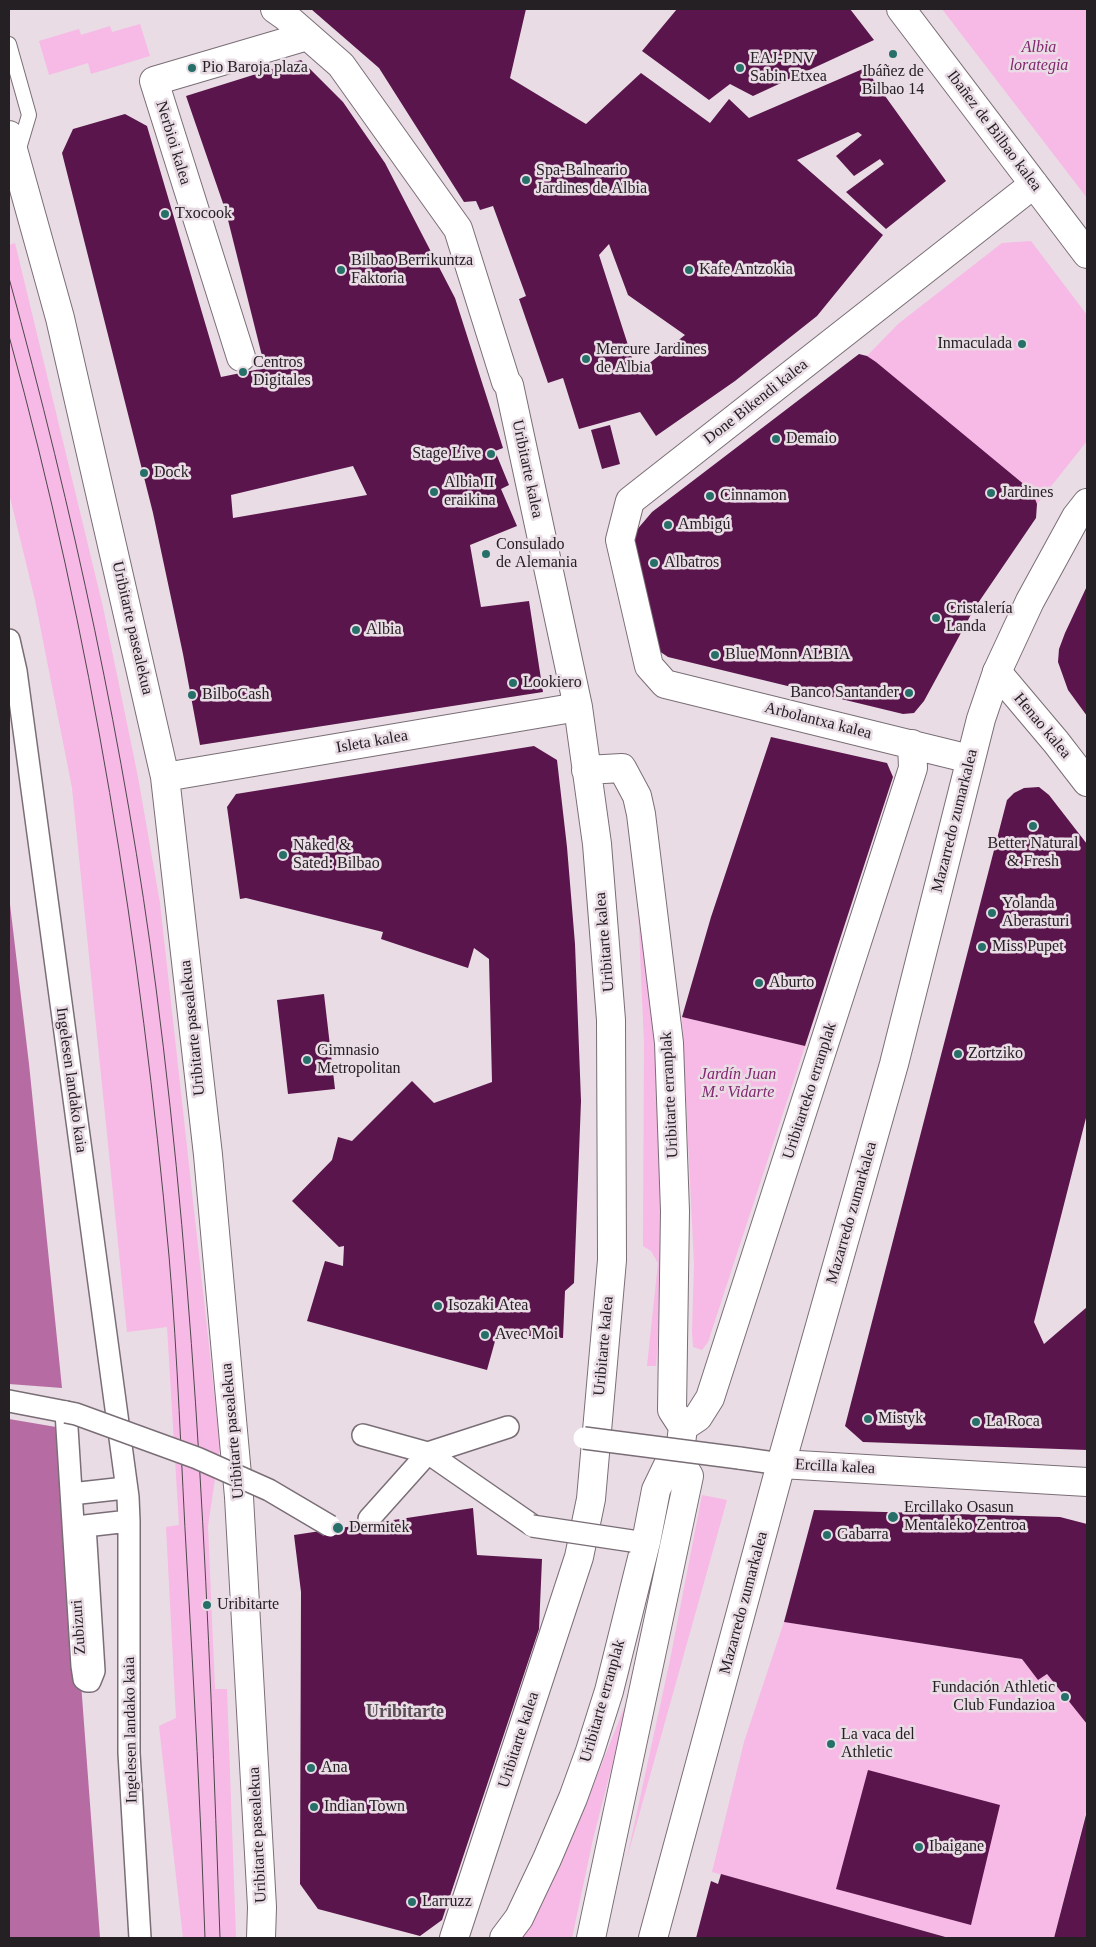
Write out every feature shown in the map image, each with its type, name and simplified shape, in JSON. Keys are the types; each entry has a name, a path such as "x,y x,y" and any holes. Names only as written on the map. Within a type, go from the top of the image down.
{"street":[{"name":"Ibañez de Bilbao kalea","path":"900,9 1087,254"},
{"name":"Uribitarte kalea","path":"284,11 307,36 341,65 458,229 506,382 509,385 578,707 597,844 611,1020 612,1260 591,1498 574,1575 454,1938"},
{"name":"Nerbioi kalea","path":"241,357 154,81 307,36"},
{"name":"Uribitarte pasealekua","path":"12,147 60,318 165,777 207,1145 239,1497 262,1907 261,1938"},
{"name":"Done Bikendi kalea","path":"665,684 649,666 620,540 630,501 1034,184"},
{"name":"Mazarredo zumarkalea","path":"653,1938 782,1464 894,1064 970,759 997,672 1030,601 1076,517 1087,503"},
{"name":"Ingelesen landako kaia","path":"9,640 17,681 129,1521 129,1753 140,1938"},
{"name":"Henao kalea","path":"997,672 1087,782"},
{"name":"Arbolantxa kalea","path":"665,684 970,759"},
{"name":"Isleta kalea","path":"165,777 578,707"},
{"name":"Uribitarteko erranplak","path":"683,1427 698,1417 710,1398 913,768 912,744"},
{"name":"Uribitarte erranplak","path":"586,770 622,768 637,796 641,814 669,1043 675,1211 672,1410 683,1427 680,1460 689,1476 591,1938"},
{"path":"9,1401 76,1414 206,1462 269,1490 330,1526"},
{"name":"Zubizuri","path":"66,1412 82,1666 84,1679 87,1681 90,1681 94,1671 84,1526 129,1521"},
{"path":"369,1519 428,1452 508,1428"},
{"path":"363,1435 428,1452 532,1526 639,1542"},
{"name":"Ercilla kalea","path":"584,1438 782,1464 1087,1482"},
{"name":"Uribitarte erranplak","path":"504,1938 523,1909 548,1859 573,1798 609,1691 639,1542 656,1490 669,1463 680,1460"},
{"path":"80,1493 125,1488"}],"lane":[{"path":"9,44 29,115 12,147"}],"green space":[{"name":"Albia lorategia","path":"942,9 1087,9 1087,198"},
{"path":"140,24 150,56 91,74 88,63 49,75 39,41 79,29 81,35 110,26 112,32"},
{"path":"1031,241 1087,315 1087,441 1037,504 1032,491 867,356 898,324 1002,243"},
{"path":"15,243 103,607 138,777 160,903 220,1445 208,1526 215,1689 227,1689 236,1938 183,1938 159,1726 176,1718 166,1527 179,1525 167,1327 127,1332 72,788 35,600 9,493 9,245"},
{"path":"638,906 659,1066 664,1260 656,1366 647,1366 658,1263 651,1251 643,1246 644,1044"},
{"name":"Jardín Juan M.ª Vidarte","path":"682,1017 805,1046 708,1342 702,1350 693,1347 692,1331 694,1264"},
{"path":"702,1495 727,1500 627,1858 670,1660"},
{"name":"Ibaigane","path":"784,1622 1022,1659 1038,1680 1047,1674 1087,1724 1087,1808 1054,1938 950,1938 712,1872 744,1742"},
{"path":"632,1688 593,1839 572,1938 520,1938 573,1836"}],"shaded area":[{"path":"9,896 29,1064 62,1388 62,1428 100,1938 9,1938"}],"pier":[{"path":"9,1384 62,1388 62,1428 9,1419"}],"building":[{"path":"311,9 526,9 510,78 586,124 641,73 710,123 729,99 749,118 865,68 946,181 886,229 846,192 884,164 880,159 854,176 836,156 862,135 858,132 797,160 883,235 817,316 735,381 656,436 640,412 579,429 563,378 548,383 519,299 526,296 493,206 480,210 476,201 464,202 379,68","holes":["609,244 628,295 685,335 637,373 599,255"]},
{"name":"EAJ-PNV Sabin Etxea","path":"677,9 850,9 874,40 753,96 730,84 709,100 642,51"},
{"path":"301,60 343,102 385,163 455,298 503,448 495,451 509,485 501,489 517,526 470,545 481,607 529,601 543,692 200,745 153,513 62,153 73,129 125,114 147,126 221,377 265,368 226,212 186,96","holes":["353,466 367,495 233,518 231,495"]},
{"path":"859,354 867,356 876,362 1032,491 1037,504 1036,518 974,609 924,701 914,713 903,714 668,657 656,649 634,544 635,532 652,512"},
{"path":"610,425 620,464 602,469 591,430"},
{"path":"1087,586 1087,716 1068,690 1058,662 1059,649 1065,633"},
{"path":"771,737 887,763 893,777 805,1046 682,1017 711,917"},
{"path":"534,746 557,760 575,944 581,1101 574,1283 565,1291 563,1338 497,1334 487,1370 307,1321 325,1261 343,1266 344,1246 339,1247 292,1201 332,1160 338,1137 352,1141 412,1081 434,1103 492,1082 489,959 474,948 468,968 381,939 383,932 246,898 240,899 227,807 236,794"},
{"path":"1039,787 1049,795 1087,844 1087,1114 1034,1322 1044,1344 1087,1307 1087,1450 863,1442 845,1426 1007,800 1014,793 1024,788"},
{"path":"324,994 335,1089 288,1094 277,1000"},
{"path":"473,1508 477,1555 542,1559 539,1629 442,1920 420,1936 318,1909 300,1884 301,1592 294,1535"},
{"path":"814,1510 1060,1517 1087,1524 1087,1724 1047,1674 1038,1680 1022,1659 784,1622"},
{"name":"Ibaigane","path":"868,1770 1000,1805 971,1925 836,1889"},
{"path":"1087,1811 1086,1938 1054,1938"},
{"path":"721,1874 949,1938 696,1938 711,1881 718,1884"}],"tram line":[{"path":"9,278 55,454 95,631 129,809 156,988 182,1225 191,1343 206,1581 220,1938"},
{"path":"9,336 39,449 89,678 110,793 144,1024 169,1256 175,1333 205,1938"}],"place":[{"name":"Ibáñez de Bilbao 14","path":"893,54"},
{"name":"Pio Baroja plaza","path":"192,68"},
{"name":"EAJ-PNV Sabin Etxea","path":"740,68"},
{"name":"Spa-Balneario Jardines de Albia","path":"526,180"},
{"name":"Txocook","path":"165,214"},
{"name":"Bilbao Berrikuntza Faktoria","path":"341,270"},
{"name":"Kafe Antzokia","path":"689,270"},
{"name":"Inmaculada","path":"1022,344"},
{"name":"Mercure Jardines de Albia","path":"586,359"},
{"name":"Centros Digitales","path":"243,372"},
{"name":"Demaio","path":"776,439"},
{"name":"Stage Live","path":"491,454"},
{"name":"Dock","path":"144,473"},
{"name":"Albia II eraikina","path":"434,492"},
{"name":"Jardines","path":"991,493"},
{"name":"Cinnamon","path":"710,496"},
{"name":"Ambigú","path":"668,525"},
{"name":"Consulado de Alemania","path":"486,554"},
{"name":"Albatros","path":"654,563"},
{"name":"Cristalería Landa","path":"936,618"},
{"name":"Albia","path":"356,630"},
{"name":"Blue Monn ALBIA","path":"715,655"},
{"name":"Lookiero","path":"513,683"},
{"name":"Banco Santander","path":"909,693"},
{"name":"BilboCash","path":"192,695"},
{"name":"Better Natural & Fresh","path":"1033,826"},
{"name":"Naked & Sated: Bilbao","path":"283,855"},
{"name":"Yolanda Aberasturi","path":"992,913"},
{"name":"Miss Pupet","path":"982,947"},
{"name":"Aburto","path":"759,983"},
{"name":"Zortziko","path":"958,1054"},
{"name":"Gimnasio Metropolitan","path":"307,1060"},
{"name":"Isozaki Atea","path":"438,1306"},
{"name":"Avec Moi","path":"485,1335"},
{"name":"Mistyk","path":"868,1419"},
{"name":"La Roca","path":"976,1422"},
{"name":"Ercillako Osasun Mentaleko Zentroa","path":"893,1517"},
{"name":"Dermitek","path":"338,1528"},
{"name":"Gabarra","path":"827,1535"},
{"name":"Uribitarte","path":"207,1605"},
{"name":"Fundación Athletic Club Fundazioa","path":"1065,1697"},
{"name":"La vaca del Athletic","path":"831,1744"},
{"name":"Ana","path":"311,1768"},
{"name":"Indian Town","path":"314,1807"},
{"name":"Ibaigane","path":"919,1847"},
{"name":"Larruzz","path":"412,1902"}],"district":[{"name":"Uribitarte","path":"405,1712"}]}
